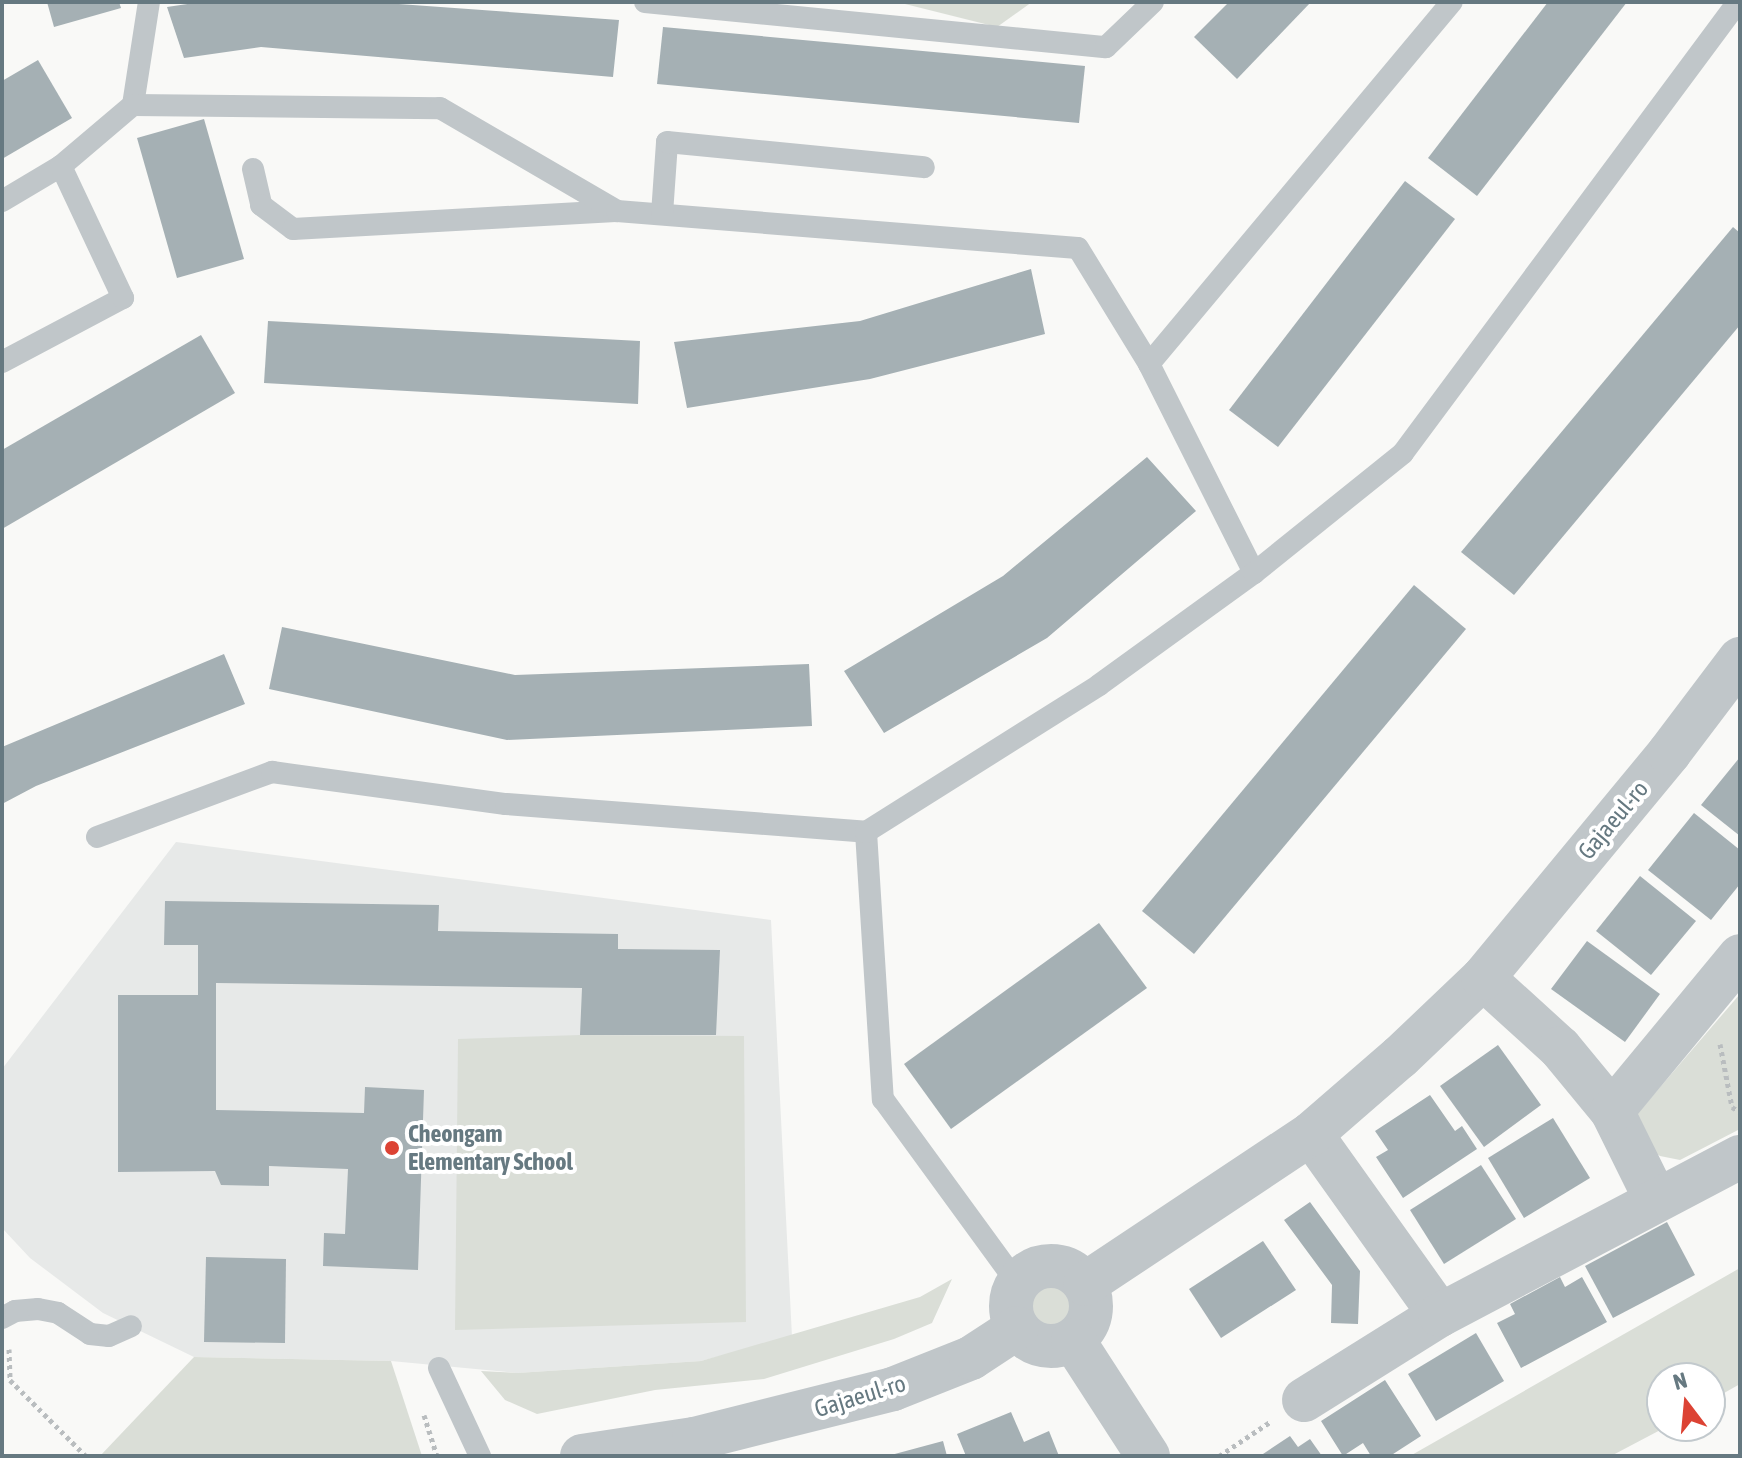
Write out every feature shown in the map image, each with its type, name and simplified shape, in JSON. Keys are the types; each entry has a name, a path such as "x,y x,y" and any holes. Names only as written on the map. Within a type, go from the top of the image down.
{"street":[{"name":"Gajaeul-ro","path":"1085,1284 1311,1134 1400,1057 1483,978 1669,753 1740,659"},
{"path":"1612,1111 1740,956"},
{"path":"1483,978 1560,1048 1612,1111 1656,1200"},
{"path":"1311,1134 1440,1315"},
{"path":"1304,1400 1440,1315 1740,1157"},
{"path":"1044,1267 1059,1267 1074,1273 1085,1284 1091,1299 1090,1314 1084,1329 1073,1340 1059,1346 1043,1346 1028,1340 1017,1328 1011,1314 1011,1298 1018,1284 1029,1273 1044,1267"},
{"name":"Gajaeul-ro","path":"582,1456 696,1447 893,1389 971,1358 1017,1328"},
{"path":"1073,1340 1148,1456"}],"lane":[{"path":"133,105 149,2"},
{"path":"645,2 1106,47 1153,2"},
{"path":"1149,364 1452,2"},
{"path":"97,837 272,772 506,804 866,832 1099,685 1254,573 1403,453 1738,2"},
{"path":"2,201 61,166 133,105 440,108 617,211"},
{"path":"662,214 667,142 924,167"},
{"path":"2,362 123,298 61,166"},
{"path":"253,169 261,205 293,229 617,211 1078,248 1149,364 1254,573"},
{"path":"866,832 883,1099 1018,1284"},
{"path":"2,1318 15,1311 38,1309 58,1313 90,1334 109,1336 131,1326"},
{"path":"439,1368 480,1456"}],"path":[{"path":"1710,992 1732,1107 1740,1112"},
{"path":"9,1349 10,1380 86,1456"},
{"path":"1219,1456 1304,1400"}],"shaded area":[{"path":"897,2 1032,2 997,27"},
{"name":"Cheongam Elementary School","path":"176,842 771,920 792,1337 701,1361 517,1373 391,1361 194,1357 103,1313 30,1258 2,1228 2,1069"},
{"path":"1740,994 1740,1129 1680,1160 1660,1156 1642,1144 1637,1114"},
{"path":"580,1035 744,1036 746,1322 455,1330 458,1039"},
{"path":"1740,1268 1740,1384 1726,1392 1726,1362 1646,1362 1646,1438 1611,1456 1410,1456"},
{"path":"952,1279 932,1323 894,1339 764,1379 655,1390 537,1414 505,1400 481,1371 517,1373 701,1361 920,1297"},
{"path":"1051,1284 1067,1290 1073,1306 1067,1322 1051,1328 1035,1322 1029,1306 1035,1290"},
{"path":"194,1357 391,1361 422,1456 100,1456"}],"building":[{"path":"47,2 119,2 121,8 54,27"},
{"path":"201,2 371,2 619,20 613,77 261,47 184,58 167,7"},
{"path":"1229,2 1311,2 1237,79 1194,37"},
{"path":"1548,2 1627,2 1477,196 1428,158"},
{"path":"663,27 1085,66 1079,123 657,84"},
{"path":"38,60 72,118 2,159 2,81"},
{"path":"204,119 244,259 177,278 137,138"},
{"path":"1405,181 1455,219 1278,447 1229,410"},
{"path":"1733,227 1740,233 1740,325 1514,595 1461,552"},
{"path":"1031,269 1045,334 870,379 687,408 674,342 860,321"},
{"path":"268,321 640,341 638,404 264,383"},
{"path":"201,335 235,393 2,529 2,450"},
{"path":"1147,457 1196,511 1047,638 884,733 844,671 1003,576"},
{"path":"1414,585 1466,629 1194,954 1142,911"},
{"path":"282,627 515,675 809,664 812,726 507,740 269,689"},
{"path":"224,654 245,704 36,786 2,804 2,747"},
{"path":"1740,757 1740,836 1701,805"},
{"path":"1694,813 1740,850 1740,884 1711,920 1648,870"},
{"path":"1640,876 1696,921 1651,975 1596,931"},
{"path":"165,901 439,905 438,931 618,934 618,949 720,950 716,1035 580,1035 582,988 216,983 216,1110 364,1113 365,1087 424,1090 418,1270 323,1266 324,1233 345,1234 348,1169 269,1166 269,1186 221,1185 215,1171 118,1172 118,995 198,995 198,945 164,945"},
{"path":"1099,923 1147,988 951,1129 904,1064"},
{"path":"1587,941 1660,994 1625,1042 1551,989"},
{"path":"1498,1045 1541,1105 1484,1147 1440,1086"},
{"path":"1430,1095 1455,1131 1462,1126 1477,1149 1403,1198 1376,1157 1388,1150 1375,1131"},
{"path":"1553,1118 1590,1178 1524,1218 1488,1158"},
{"path":"1481,1165 1516,1219 1444,1264 1410,1210"},
{"path":"1310,1202 1360,1271 1358,1324 1331,1323 1332,1285 1284,1220"},
{"path":"1667,1222 1695,1275 1613,1318 1585,1266"},
{"path":"1263,1241 1296,1290 1221,1338 1189,1289"},
{"path":"206,1257 286,1259 285,1343 204,1342"},
{"path":"1560,1277 1565,1287 1582,1277 1607,1322 1521,1368 1497,1323 1515,1314 1510,1304"},
{"path":"1476,1333 1504,1381 1436,1421 1408,1374"},
{"path":"1385,1380 1421,1436 1390,1456 1371,1456 1363,1443 1343,1456 1321,1421"},
{"path":"1011,1412 1024,1442 1049,1431 1059,1456 966,1456 957,1434"},
{"path":"1290,1436 1298,1447 1310,1439 1322,1456 1260,1456"},
{"path":"943,1441 947,1456 891,1456 891,1455"}],"place":[{"name":"Cheongam Elementary School","path":"392,1148"}]}
